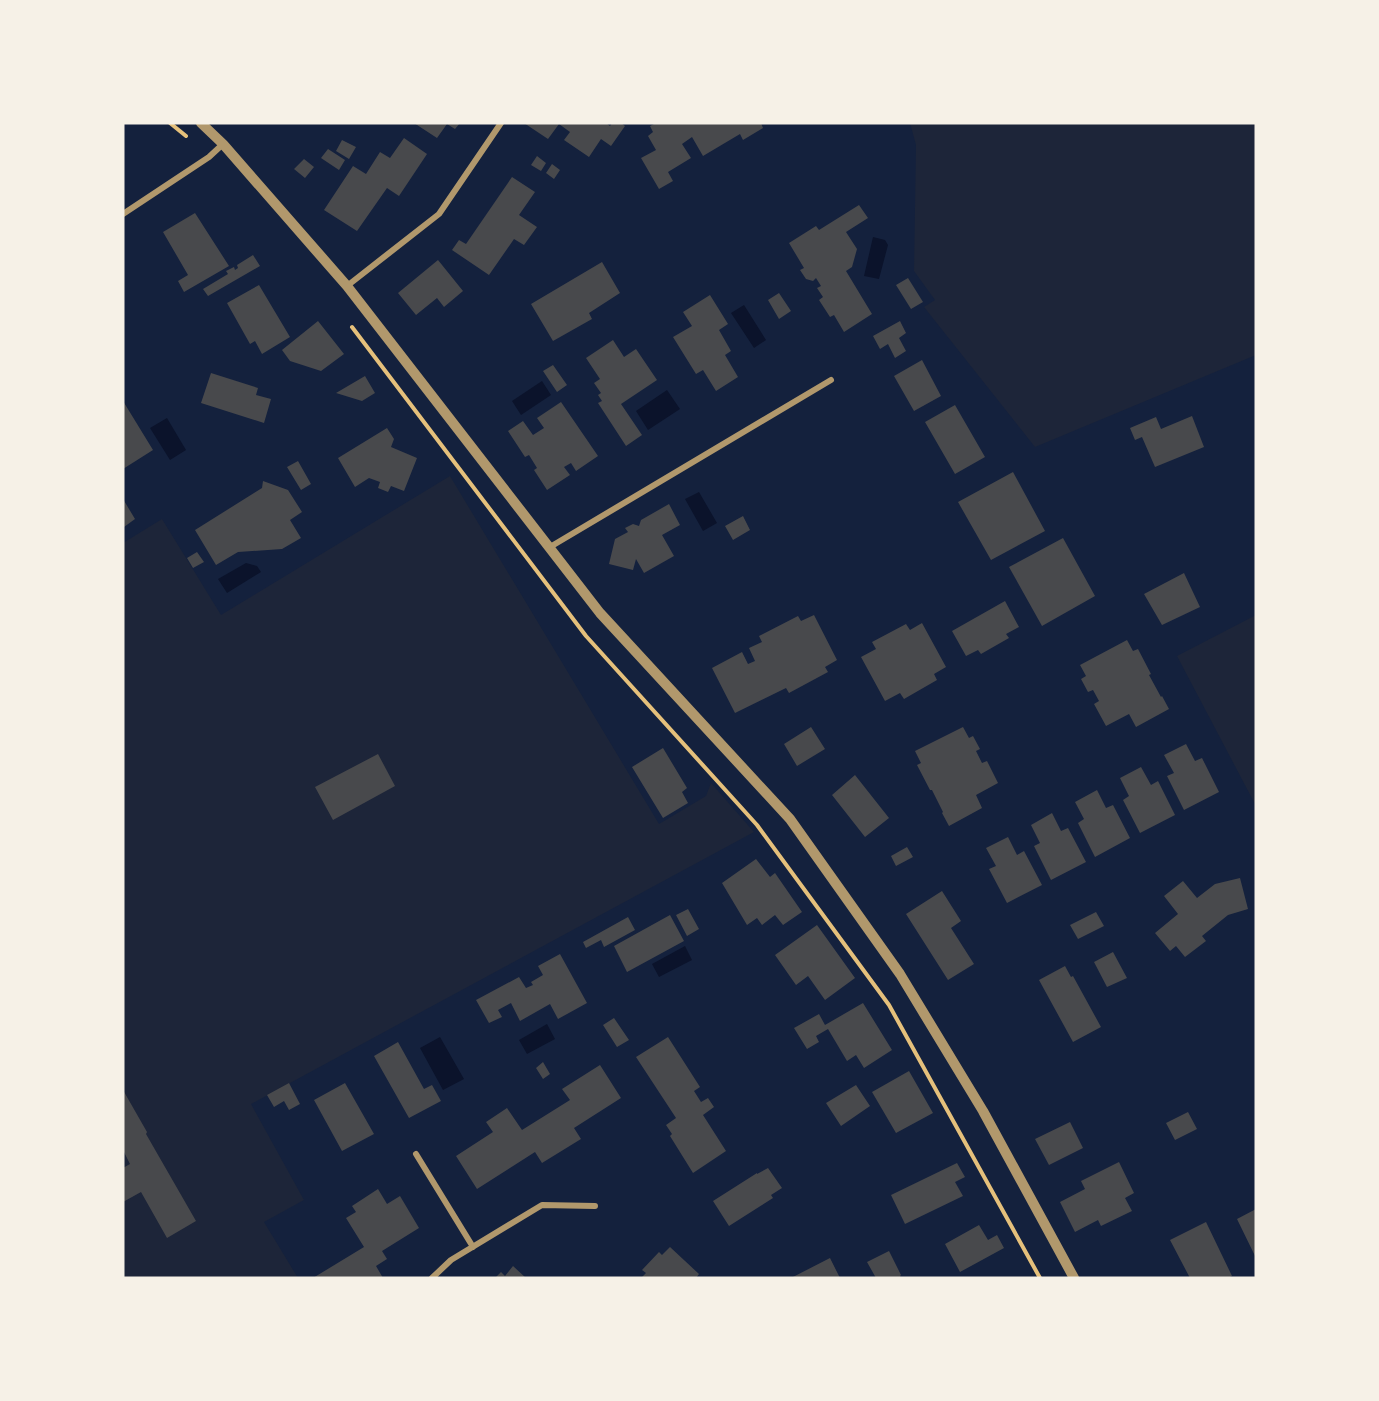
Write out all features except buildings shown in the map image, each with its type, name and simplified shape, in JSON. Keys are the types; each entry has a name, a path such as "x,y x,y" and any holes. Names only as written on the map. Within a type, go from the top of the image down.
{"street":[{"path":"201,123 223,144 347,286 600,613 790,819 900,974 983,1111 1074,1278"},
{"path":"347,286 439,214 501,123"},
{"path":"123,214 209,157 223,144"},
{"path":"550,547 831,380"},
{"path":"416,1154 473,1247"},
{"path":"432,1278 451,1260 542,1205 595,1206"}],"path":[{"path":"170,123 209,157"},
{"path":"349,324 586,636 757,825 890,1005 1040,1278"}],"shaded area":[{"path":"910,123 1256,123 1256,355 1035,447 924,307 935,300 914,271 916,145"},
{"path":"873,237 885,240 888,245 879,279 864,276"},
{"path":"744,305 766,340 754,348 731,313"},
{"path":"542,381 551,395 521,415 512,401"},
{"path":"667,390 680,409 648,430 636,411"},
{"path":"167,418 186,450 170,460 150,428"},
{"path":"450,476 659,824 706,796 711,783 754,832 251,1104 304,1200 264,1222 298,1278 123,1278 123,543 162,519 221,615"},
{"path":"699,492 717,523 703,531 685,499"},
{"path":"246,563 257,566 261,572 227,593 218,579"},
{"path":"1256,615 1256,806 1177,656"},
{"path":"685,946 692,960 659,977 652,964"},
{"path":"547,1024 555,1039 527,1054 519,1040"},
{"path":"440,1037 464,1079 443,1090 420,1048"}]}
